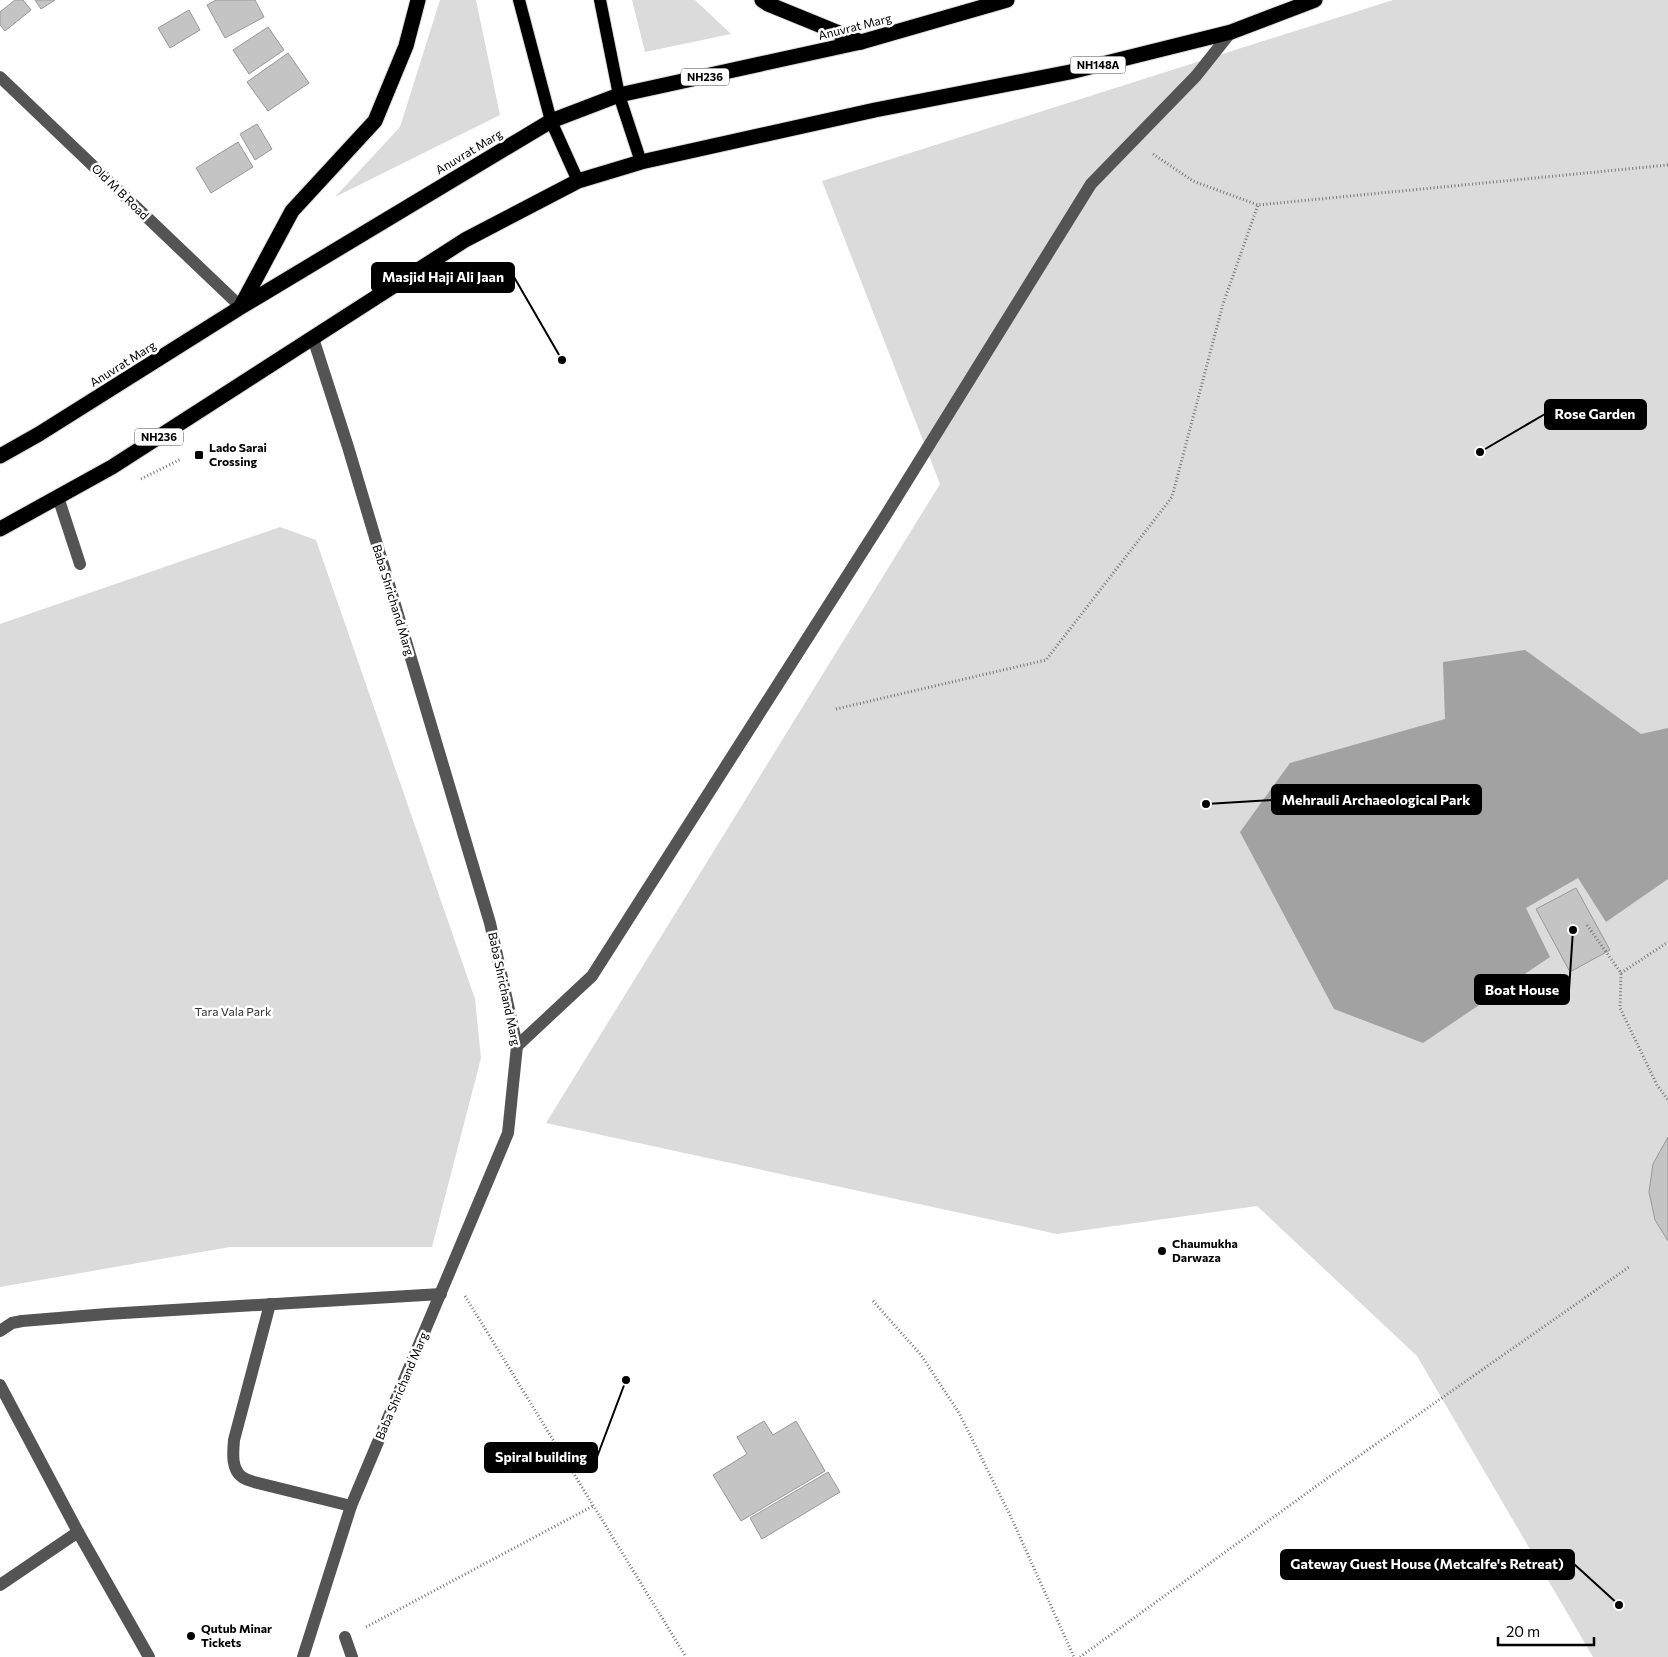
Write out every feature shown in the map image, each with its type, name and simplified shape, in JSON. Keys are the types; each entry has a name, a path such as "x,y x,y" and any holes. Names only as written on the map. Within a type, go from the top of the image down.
{"highway":[{"path":"241,307 292,212 375,121 406,46 418,0"},
{"path":"762,0 861,42"},
{"name":"Anuvrat Marg","path":"0,456 40,434 241,307 551,121 619,95 861,42 1007,0"},
{"name":"NH148A","path":"875,110 1070,72 1231,32 1315,0"},
{"name":"NH236","path":"0,529 112,467 465,240 578,181 641,162 875,110"}],"main road":[{"path":"519,0 551,121 578,181"},
{"path":"600,0 619,95 641,162"}],"street":[{"path":"517,1046 592,976 884,518 1091,184 1196,76 1231,32"},
{"name":"Old M B Road","path":"0,77 241,307"},
{"name":"Baba Shrichand Marg","path":"303,1657 352,1506 508,1133 517,1046 490,924 348,447 313,338"},
{"path":"58,497 80,564"},
{"path":"0,1331 12,1323 22,1321 441,1294"},
{"path":"270,1304 234,1440 232,1454 234,1465 241,1477 254,1482 352,1506"},
{"path":"0,1385 78,1532 149,1657"},
{"path":"0,1585 78,1532"},
{"path":"345,1637 352,1657"}],"path":[{"path":"1133,141 1193,181 1258,205 1668,165"},
{"path":"836,709 1046,660 1172,497 1223,304 1258,205"},
{"path":"1588,925 1621,973 1620,1008 1657,1085 1668,1100"},
{"path":"1621,973 1668,942"},
{"path":"1080,1657 1336,1472 1629,1267"},
{"path":"450,1272 686,1657"},
{"path":"873,1301 921,1355 958,1413 1010,1515 1074,1657"},
{"path":"345,1637 594,1506"}],"green space":[{"path":"440,0 476,0 500,115 335,197 400,127"},
{"path":"632,0 695,0 731,34 645,52"},
{"path":"1393,0 1668,0 1668,1657 1593,1657 1417,1356 1257,1206 1057,1234 546,1123 940,484 822,181"},
{"name":"Tara Vala Park","path":"280,527 316,540 475,999 481,1058 432,1247 230,1247 0,1287 0,624"}],"shaded area":[{"path":"1525,650 1641,734 1668,728 1668,879 1606,922 1578,878 1526,908 1550,957 1423,1043 1334,1009 1240,832 1290,763 1445,719 1443,662"}],"building":[{"path":"15,0 23,0 31,10 5,31 0,25 0,12"},
{"path":"35,0 55,0 41,9"},
{"path":"216,0 255,0 264,17 225,38 207,5"},
{"path":"189,10 200,30 170,48 158,28"},
{"path":"268,27 284,50 249,74 233,50"},
{"path":"288,53 309,83 268,111 247,82"},
{"path":"257,124 272,149 255,160 240,134"},
{"path":"238,142 253,167 211,193 196,168"},
{"path":"1576,888 1610,950 1570,972 1536,909"},
{"path":"1668,1137 1668,1241 1655,1220 1649,1192 1653,1164"},
{"path":"764,1421 773,1435 796,1421 825,1471 741,1521 713,1475 747,1454 737,1437"},
{"path":"828,1472 840,1492 762,1539 750,1518"}],"place":[{"name":"Masjid Haji Ali Jaan","path":"562,360"},
{"name":"Rose Garden","path":"1480,452"},
{"name":"Lado Sarai Crossing","path":"199,455"},
{"name":"Mehrauli Archaeological Park","path":"1206,804"},
{"name":"Boat House","path":"1573,930"},
{"name":"Chaumukha Darwaza","path":"1162,1251"},
{"name":"Spiral building","path":"626,1380"},
{"name":"Gateway Guest House (Metcalfe's Retreat)","path":"1619,1605"},
{"name":"Qutub Minar Tickets","path":"191,1636"}]}
